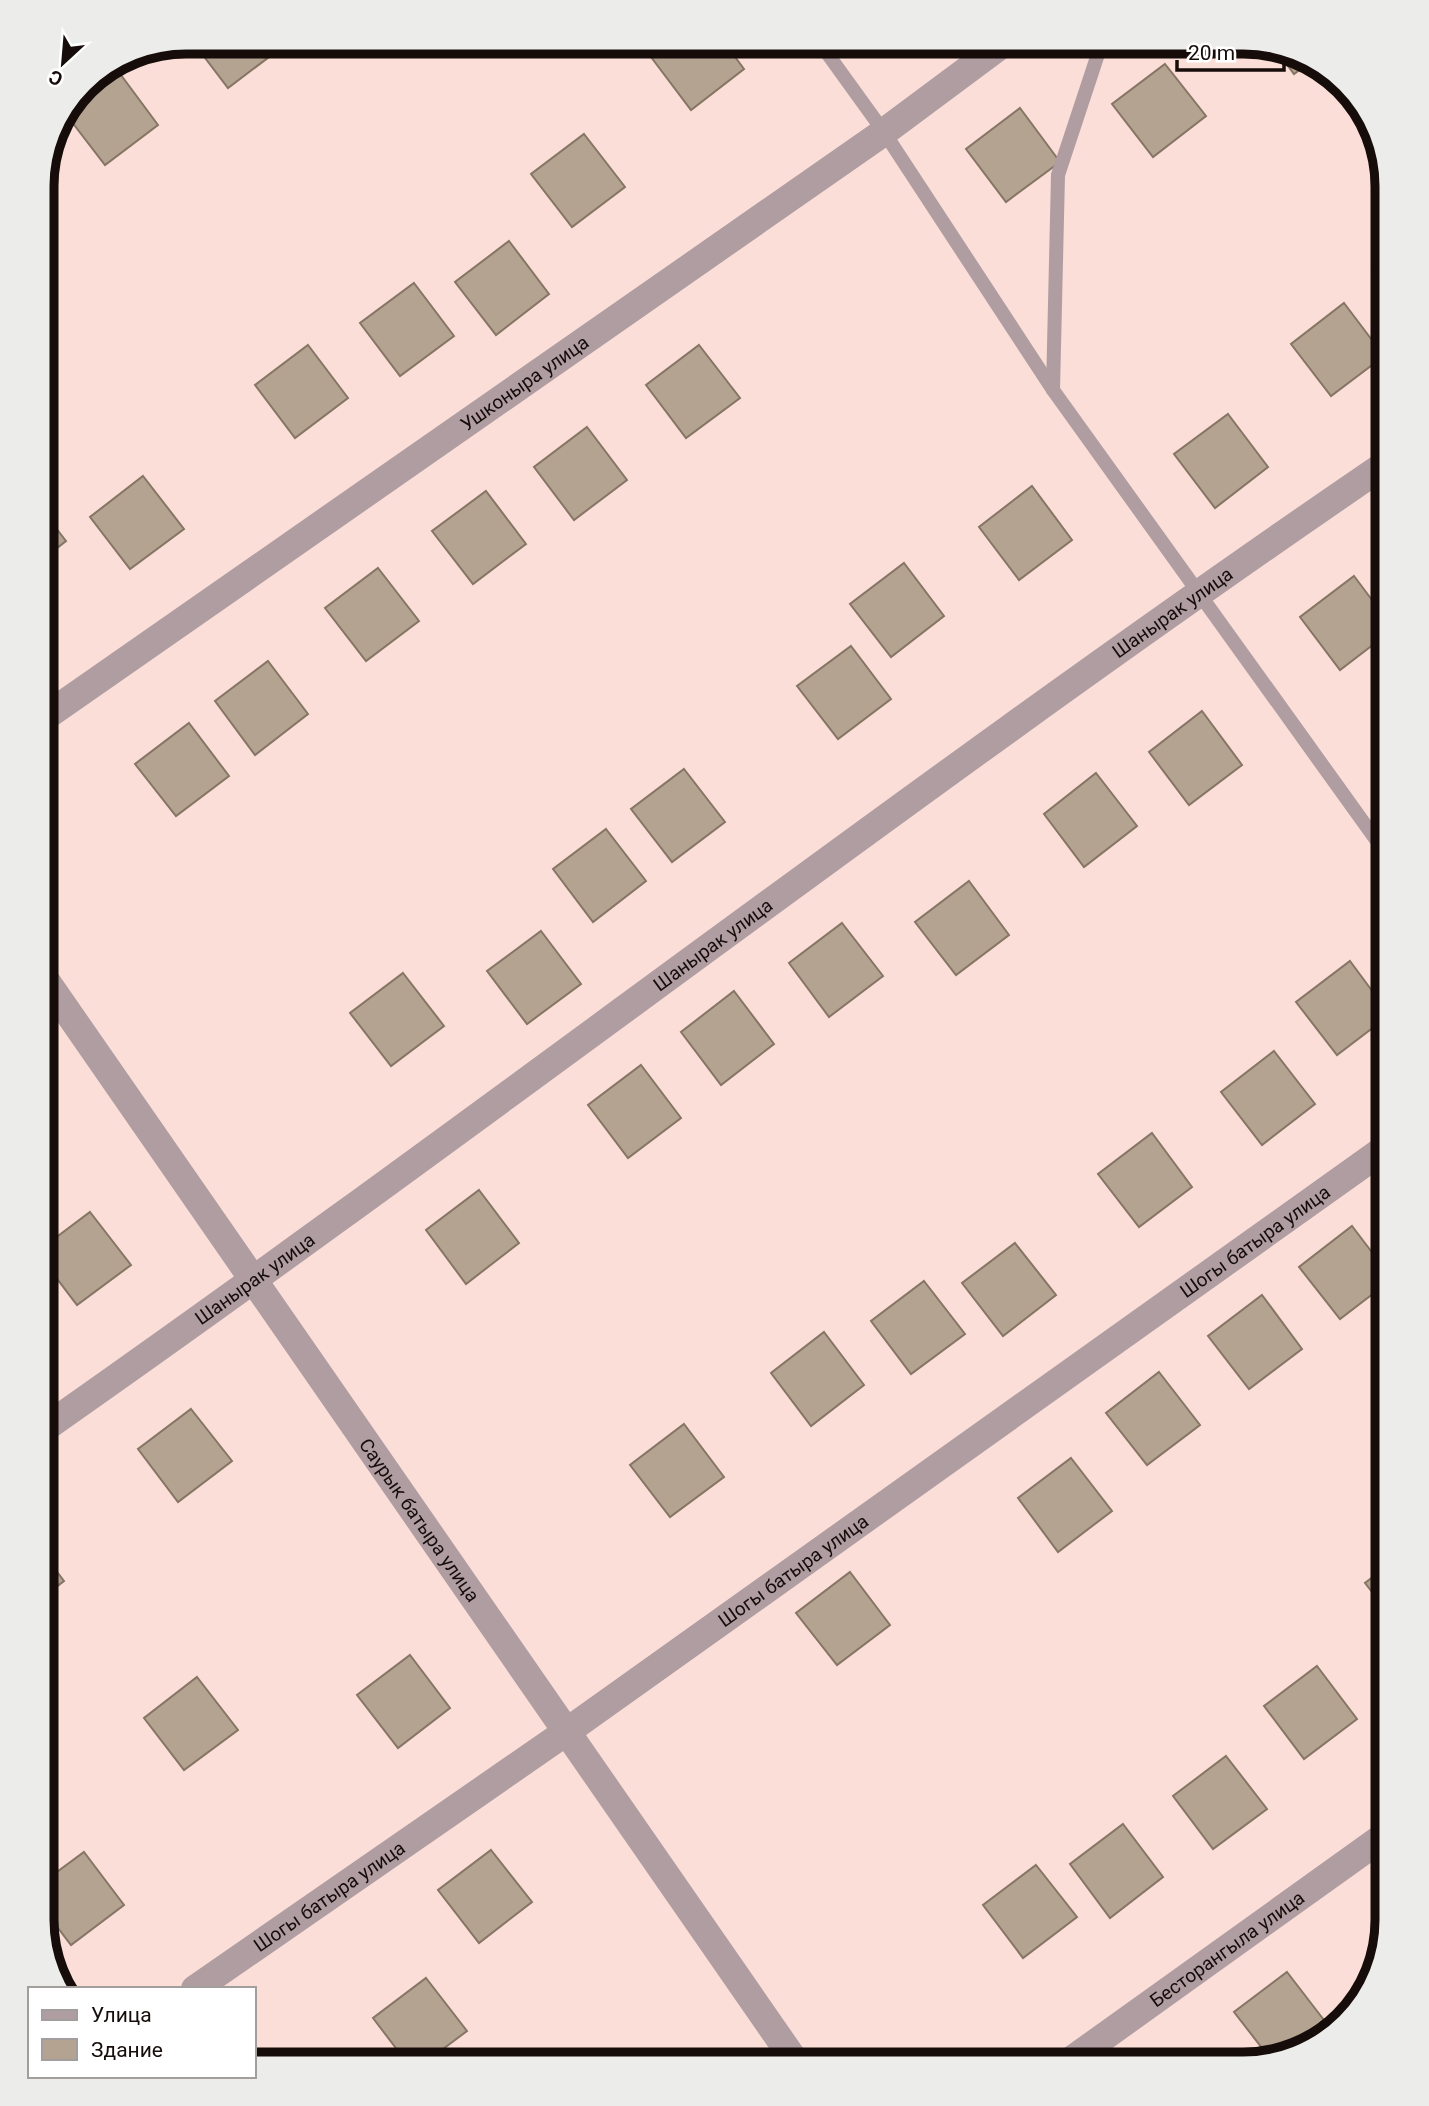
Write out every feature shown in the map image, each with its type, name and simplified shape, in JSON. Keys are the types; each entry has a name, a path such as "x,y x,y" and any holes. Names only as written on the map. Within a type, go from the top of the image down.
{"street":[{"name":"Ушконыра улица","path":"55,710 884,132 988,55"},
{"name":"Шанырак улица","path":"54,1421 252,1282 1197,593 1375,471"},
{"name":"Саурык батыра улица","path":"55,993 252,1282 569,1730 789,2052"},
{"name":"Шогы батыра улица","path":"198,1987 569,1730 1375,1156"},
{"name":"Бесторангыла улица","path":"1083,2052 1375,1843"}],"lane":[{"path":"828,55 884,132 1053,390 1375,838"},
{"path":"1053,390 1058,174 1098,55"}],"building":[{"path":"203,55 272,55 228,88"},
{"path":"734,55 744,69 691,110 651,57"},
{"path":"1284,61 1302,68 1294,74"},
{"path":"1165,64 1206,116 1153,157 1112,104"},
{"path":"119,73 158,125 105,165 72,122 87,99 98,98 98,89"},
{"path":"1020,108 1060,162 1006,202 966,149"},
{"path":"584,134 625,187 572,227 531,174"},
{"path":"509,241 549,294 496,335 455,282"},
{"path":"414,283 454,336 400,376 360,323"},
{"path":"1344,303 1375,344 1375,363 1331,396 1291,344"},
{"path":"308,345 348,398 295,438 255,385"},
{"path":"699,345 740,398 686,438 646,385"},
{"path":"1228,414 1268,467 1215,508 1174,454"},
{"path":"587,427 627,480 574,520 534,467"},
{"path":"143,476 184,529 130,569 90,517"},
{"path":"1032,486 1072,540 1019,580 979,527"},
{"path":"486,491 526,544 473,584 432,531"},
{"path":"55,527 66,541 55,550"},
{"path":"904,563 944,616 891,657 850,604"},
{"path":"378,568 419,621 366,661 325,608"},
{"path":"1354,576 1375,604 1375,643 1340,670 1300,617"},
{"path":"851,646 891,699 838,739 797,686"},
{"path":"268,661 308,714 255,755 215,701"},
{"path":"1202,711 1242,765 1189,805 1149,752"},
{"path":"189,723 229,776 176,816 135,764"},
{"path":"684,769 725,822 672,862 631,809"},
{"path":"1096,773 1137,826 1084,867 1044,814"},
{"path":"606,829 646,881 593,922 553,869"},
{"path":"969,881 1009,935 956,975 915,922"},
{"path":"842,923 883,976 829,1017 789,963"},
{"path":"541,931 581,984 527,1024 487,971"},
{"path":"1350,961 1375,995 1375,1026 1337,1055 1296,1002"},
{"path":"403,973 444,1026 391,1066 350,1013"},
{"path":"734,991 774,1044 721,1085 681,1032"},
{"path":"1274,1051 1315,1104 1262,1145 1221,1092"},
{"path":"641,1065 681,1118 628,1158 588,1105"},
{"path":"1152,1133 1192,1187 1139,1227 1098,1174"},
{"path":"479,1190 519,1243 466,1284 426,1230"},
{"path":"90,1212 131,1265 77,1305 54,1275 54,1239"},
{"path":"1352,1226 1375,1256 1375,1292 1340,1319 1299,1267"},
{"path":"1015,1243 1056,1295 1003,1336 962,1283"},
{"path":"924,1281 965,1334 911,1374 871,1321"},
{"path":"1262,1295 1302,1349 1249,1389 1208,1336"},
{"path":"824,1332 864,1385 811,1426 771,1373"},
{"path":"1159,1372 1200,1425 1147,1465 1106,1413"},
{"path":"191,1409 232,1461 178,1502 138,1449"},
{"path":"684,1424 724,1477 670,1517 630,1465"},
{"path":"1071,1458 1112,1511 1058,1552 1018,1498"},
{"path":"54,1568 64,1581 54,1589"},
{"path":"850,1572 890,1625 837,1665 796,1613"},
{"path":"1375,1575 1375,1596 1365,1583"},
{"path":"410,1655 450,1708 398,1748 357,1695"},
{"path":"1317,1666 1357,1719 1304,1759 1264,1706"},
{"path":"197,1677 238,1730 184,1770 144,1718"},
{"path":"1226,1756 1267,1809 1213,1849 1173,1796"},
{"path":"1123,1824 1163,1877 1110,1918 1070,1864"},
{"path":"491,1850 532,1902 479,1943 438,1890"},
{"path":"84,1852 124,1905 71,1945 54,1923 54,1874"},
{"path":"1036,1865 1077,1917 1023,1958 983,1905"},
{"path":"1287,1972 1325,2022 1293,2042 1264,2050 1234,2012"},
{"path":"426,1978 467,2031 440,2051 398,2051 373,2018"}]}
